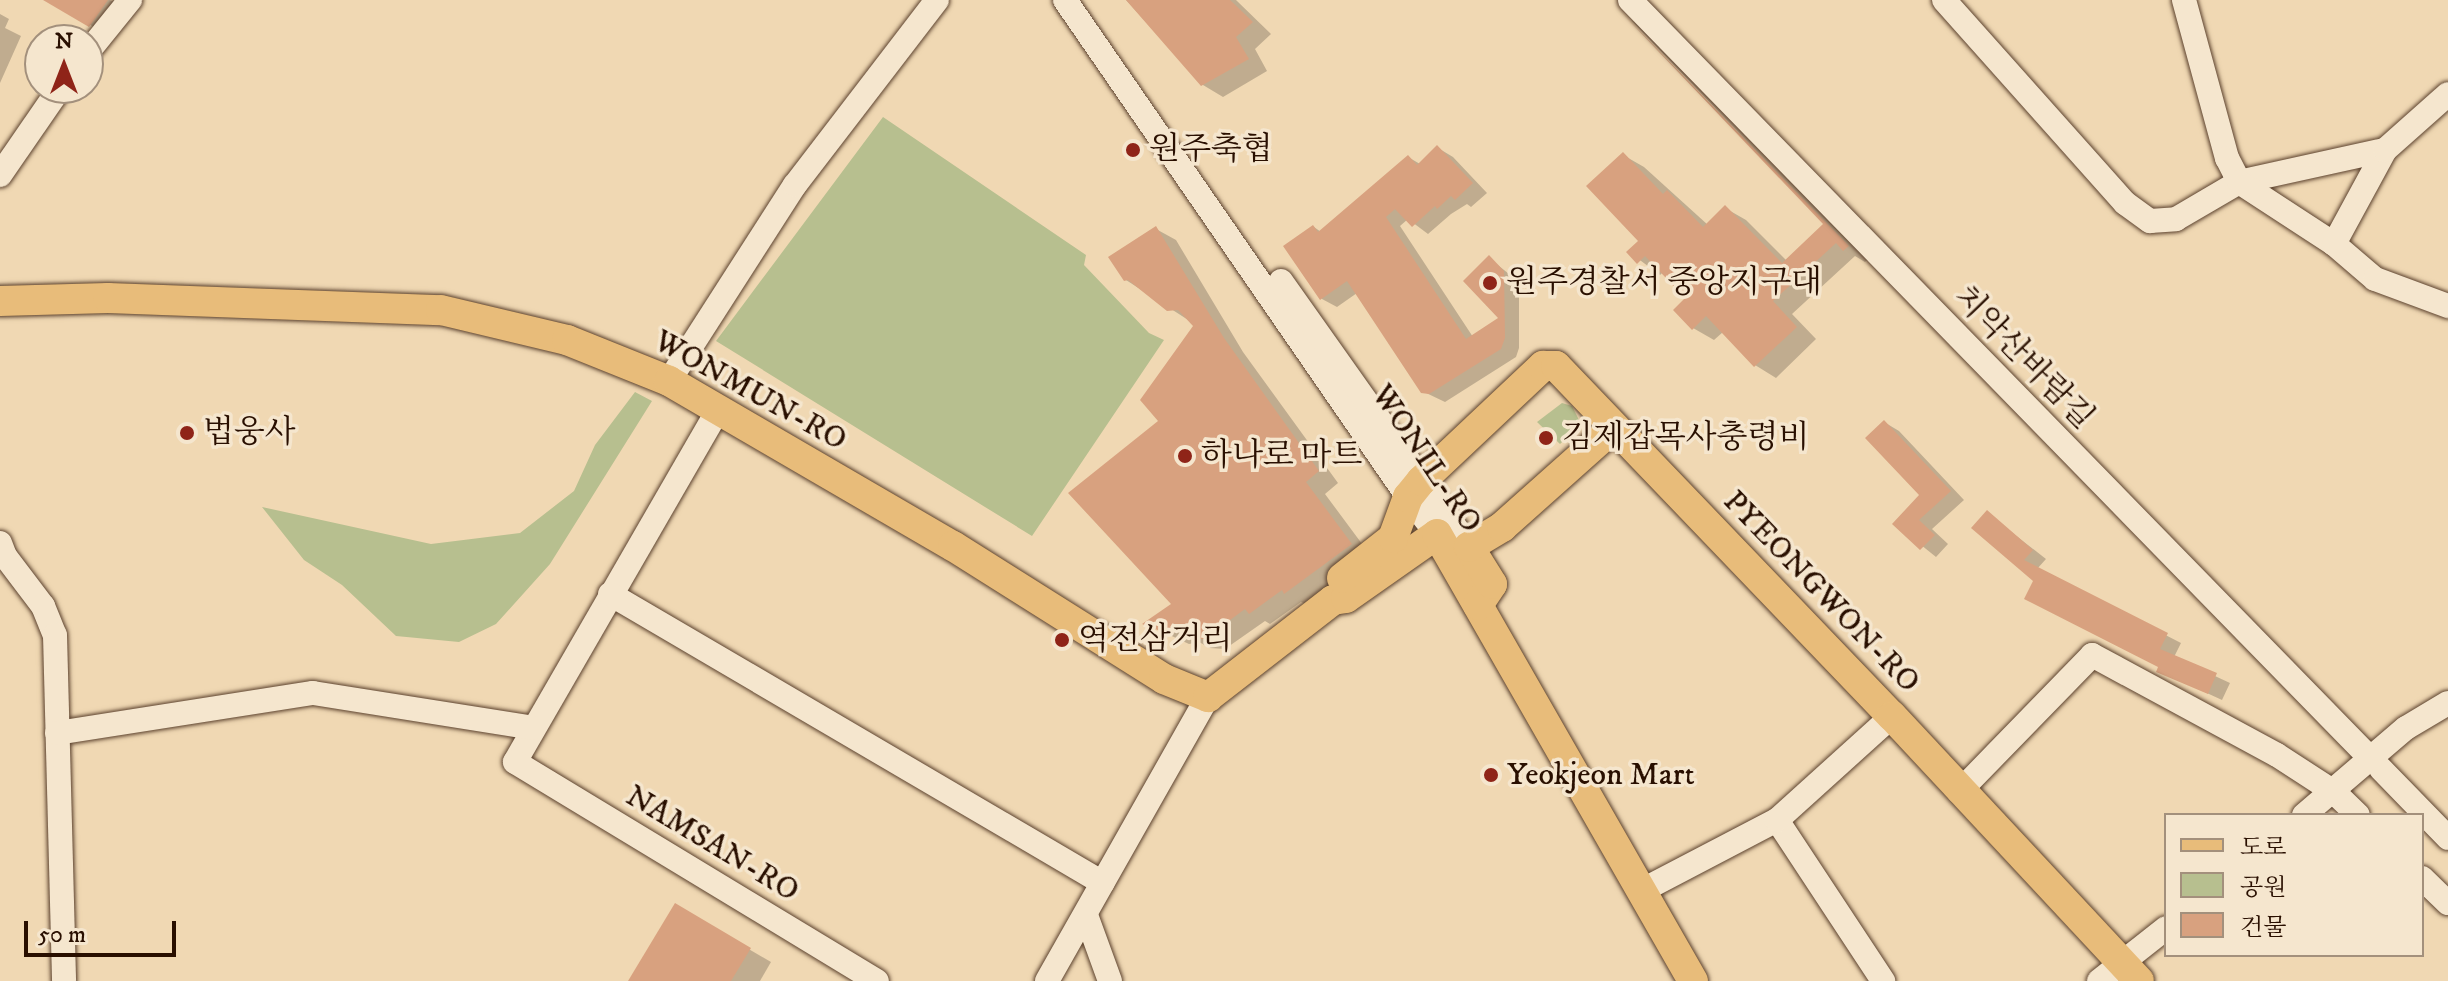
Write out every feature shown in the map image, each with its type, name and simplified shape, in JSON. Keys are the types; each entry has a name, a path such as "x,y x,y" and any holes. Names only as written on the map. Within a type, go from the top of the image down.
{"main road":[{"name":"WONMUN-RO","path":"0,301 108,298 441,310 567,340 669,381 717,412 953,546 1164,679 1208,697"},
{"name":"PYEONGWON-RO","path":"1415,489 1549,364 1556,366 1892,716 2121,977"},
{"path":"1478,605 1492,584 1469,547 1502,527 1613,428"},
{"path":"1333,600 1336,583 1393,538 1415,489"},
{"path":"1208,697 1333,600 1346,598 1437,534"},
{"name":"WONIL-RO","path":"1437,534 1693,981"}],"street":[{"path":"104,32 130,0"},
{"path":"669,381 795,185 937,0"},
{"name":"WONIL-RO","path":"1065,0 1415,489"},
{"name":"WONIL-RO","path":"1086,0 1384,430 1437,534"},
{"name":"치악산바람길","path":"1630,0 2424,813"},
{"path":"1944,0 2125,203 2150,221 2176,219 2239,182 2385,150"},
{"path":"2184,0 2227,158 2239,182 2334,244 2375,279 2448,306"},
{"path":"2334,244 2385,150 2448,94"},
{"path":"0,175 49,104"},
{"path":"57,733 313,693 533,728 717,412"},
{"path":"1415,489 1469,547"},
{"path":"1437,534 1469,547"},
{"path":"0,543 5,556 43,606 55,635 64,981"},
{"path":"610,594 1103,883"},
{"path":"1959,792 2092,655 2277,755 2334,792 2356,813"},
{"path":"1047,981 1208,697"},
{"path":"2307,813 2376,764 2406,728 2448,703"},
{"path":"1641,891 1777,820 1892,716"},
{"name":"NAMSAN-RO","path":"533,728 515,762 877,981"},
{"name":"치악산바람길","path":"2424,813 2448,838"},
{"path":"1777,820 1883,981"},
{"path":"2424,880 2448,903"},
{"path":"1086,915 1110,981"},
{"path":"2121,977 2164,930"}],"green space":[{"path":"883,117 1086,255 1084,265 1149,333 1164,340 1032,536 716,341"},
{"path":"635,392 652,401 550,564 496,624 459,642 396,636 342,585 304,560 262,507 431,544 520,533 574,491 595,445"},
{"path":"1562,403 1572,406 1581,424 1560,444 1537,422"}],"building":[{"path":"43,0 108,0 91,24 84,24"},
{"path":"1126,0 1230,0 1253,22 1236,37 1249,59 1201,86"},
{"path":"1620,11 1849,246 1843,251 1836,243 1773,301 1797,327 1754,367 1706,316 1692,330 1673,310 1685,298 1645,256 1637,264 1626,252 1638,241 1586,186 1623,152 1663,194 1667,190 1703,227 1725,205 1782,263 1823,224"},
{"path":"1437,145 1473,183 1455,200 1451,196 1437,209 1435,206 1412,227 1395,209 1386,217 1466,339 1498,318 1463,281 1489,255 1504,271 1505,338 1501,349 1429,394 1421,393 1347,281 1320,300 1283,246 1313,225 1318,232 1408,155 1417,165"},
{"path":"1156,226 1224,338 1319,471 1306,482 1352,544 1284,594 1282,590 1249,614 1245,609 1204,639 1188,638 1183,630 1168,634 1142,624 1171,604 1068,493 1158,421 1140,400 1193,326 1178,310 1167,311 1128,280 1124,281 1108,257"},
{"path":"1884,420 1951,491 1919,520 1935,535 1920,550 1892,524 1919,495 1865,438"},
{"path":"1987,510 2033,550 2024,560 2168,633 2160,649 2217,673 2208,694 2156,672 2158,667 2024,599 2033,581 1971,528"},
{"path":"675,903 751,948 731,981 628,981"}],"place":[{"name":"원주축협","path":"1133,150"},
{"name":"원주경찰서 중앙지구대","path":"1490,283"},
{"name":"법웅사","path":"187,433"},
{"name":"김제갑목사충령비","path":"1546,438"},
{"name":"하나로 마트","path":"1185,456"},
{"name":"역전삼거리","path":"1062,640"},
{"name":"Yeokjeon Mart","path":"1491,775"}]}
